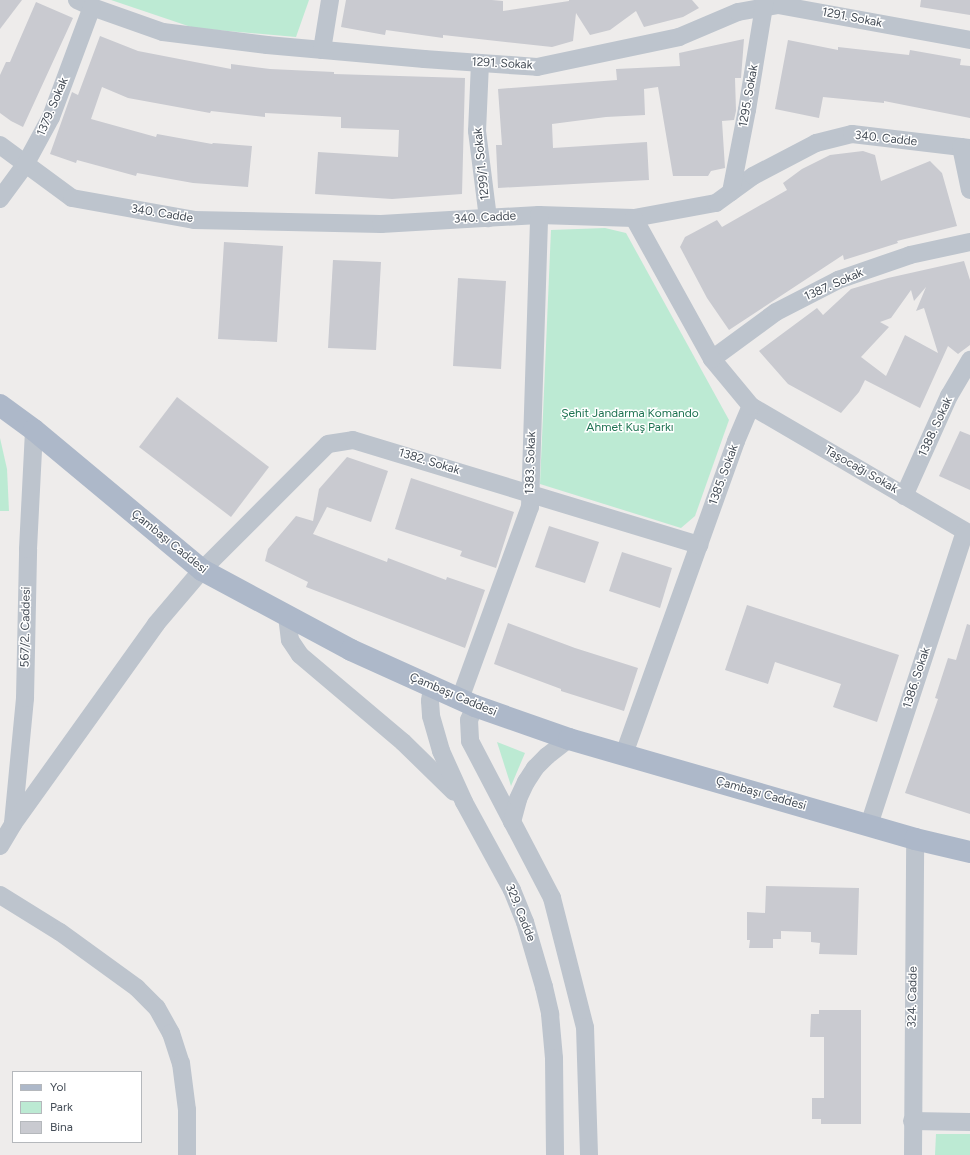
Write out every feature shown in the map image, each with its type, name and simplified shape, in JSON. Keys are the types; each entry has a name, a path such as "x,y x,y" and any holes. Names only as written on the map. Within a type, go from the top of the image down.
{"main road":[{"name":"Çambaşı Caddesi","path":"0,405 34,430 202,570 351,650 467,702 569,739 915,839 970,852"}],"street":[{"path":"322,50 330,0"},
{"name":"1291. Sokak","path":"85,4 163,32 322,50 537,67 679,38 738,12 764,4 778,5 970,40"},
{"name":"1379. Sokak","path":"0,199 25,165 51,117 85,4"},
{"name":"1295. Sokak","path":"731,192 747,110 764,4"},
{"name":"1299/1. Sokak","path":"480,63 477,132 488,218"},
{"name":"340. Cadde","path":"0,145 25,165 72,198 194,220 381,224 539,215 634,218 716,203 753,176 816,143 852,134 965,147"},
{"path":"965,147 970,190"},
{"name":"1383. Sokak","path":"467,702 530,507 539,215"},
{"path":"634,218 712,359 751,406"},
{"name":"1387. Sokak","path":"712,359 776,312 838,280 910,255 970,242"},
{"name":"1388. Sokak","path":"904,496 949,396 970,360"},
{"name":"Taşocağı Sokak","path":"751,406 968,533"},
{"name":"1385. Sokak","path":"624,754 736,441 751,406"},
{"name":"567/2. Caddesi","path":"13,824 24,698 28,549 34,430"},
{"name":"1382. Sokak","path":"0,846 13,824 156,624 202,570 328,444 353,440 699,545"},
{"name":"1386. Sokak","path":"869,825 968,533"},
{"path":"287,616 290,640 300,655 408,746 464,802"},
{"name":"329. Cadde","path":"432,686 430,701 434,731 441,751 464,802 500,865 515,897 525,922 544,986 550,1014 554,1053 555,1155"},
{"path":"467,702 470,741 552,898 585,1026 589,1155"},
{"path":"512,822 518,799 535,768 547,756 569,739"},
{"name":"324. Cadde","path":"913,1155 912,1121 915,839"},
{"path":"0,895 60,932 131,983 157,1008 171,1033 181,1063 187,1110 187,1155"},
{"path":"912,1121 970,1122"}],"green space":[{"path":"111,0 309,0 296,37 194,28"},
{"name":"Şehit Jandarma Komando Ahmet Kuş Parkı","path":"605,228 626,233 729,420 695,516 681,528 540,484 551,230"},
{"path":"0,438 7,469 9,511 0,511"},
{"path":"497,742 525,753 511,786"},
{"path":"936,1134 970,1134 970,1155 935,1155"}],"building":[{"path":"0,0 22,0 0,29"},
{"path":"346,0 492,0 503,1 503,11 569,0 692,0 699,8 683,17 644,27 636,11 610,30 590,35 576,13 573,41 552,47 443,35 443,38 386,30 385,35 341,27"},
{"path":"921,0 970,0 970,15 920,7"},
{"path":"36,2 73,18 23,127 0,113 0,75 6,62 10,62"},
{"path":"100,36 138,51 231,69 231,64 270,69 334,72 334,74 465,78 462,194 392,199 315,194 318,152 398,157 399,130 341,128 341,117 265,113 265,117 211,111 210,113 128,98 102,87 91,119 156,137 157,134 212,144 252,146 248,187 193,183 137,173 136,176 77,160 76,163 50,154 72,92 78,95"},
{"path":"744,39 741,78 735,78 736,111 734,120 722,121 725,168 711,171 708,176 673,176 658,87 644,89 645,115 606,117 552,124 553,148 647,142 649,180 498,188 496,145 502,145 498,89 617,80 616,69 680,66 679,53"},
{"path":"788,40 838,50 838,47 909,55 910,50 961,59 960,65 970,66 970,118 884,101 884,103 823,97 819,118 775,109"},
{"path":"863,151 875,155 881,181 930,161 942,173 957,226 897,241 898,243 844,260 843,255 729,330 707,298 680,247 685,237 717,220 722,227 787,190 783,183 802,169 830,155"},
{"path":"224,242 283,246 277,342 218,339"},
{"path":"333,260 381,262 376,350 328,348"},
{"path":"964,261 970,280 970,345 958,354 948,346 920,408 865,380 859,392 841,413 788,384 759,351 817,308 823,315 851,289 888,278","holes":["926,287 916,311 924,308 938,353 905,335 886,376 861,357 889,327 880,322 891,318 911,290 914,301"]},
{"path":"458,278 506,281 501,369 453,366"},
{"path":"177,397 269,467 231,517 139,447"},
{"path":"960,431 970,435 970,490 939,476"},
{"path":"347,457 388,471 371,522 327,507 313,534 387,562 388,558 446,580 447,577 485,590 465,648 306,587 308,582 265,561 268,549 296,516 313,521 319,489"},
{"path":"411,478 514,512 496,568 460,556 462,551 395,529"},
{"path":"549,526 599,542 585,583 535,567"},
{"path":"622,552 672,568 660,608 609,591"},
{"path":"747,605 899,655 877,722 833,707 841,684 775,662 768,684 725,670"},
{"path":"508,623 575,648 638,668 624,711 561,691 561,689 494,664"},
{"path":"967,624 970,625 970,814 905,793 938,699 935,698 948,658 956,660"},
{"path":"766,886 859,888 857,955 819,954 820,943 811,942 811,932 781,931 781,939 773,939 773,948 749,948 750,940 747,940 747,912 765,913"},
{"path":"819,1010 861,1010 861,1124 821,1124 821,1119 812,1119 812,1098 824,1098 824,1037 810,1037 811,1014 819,1014"}]}
